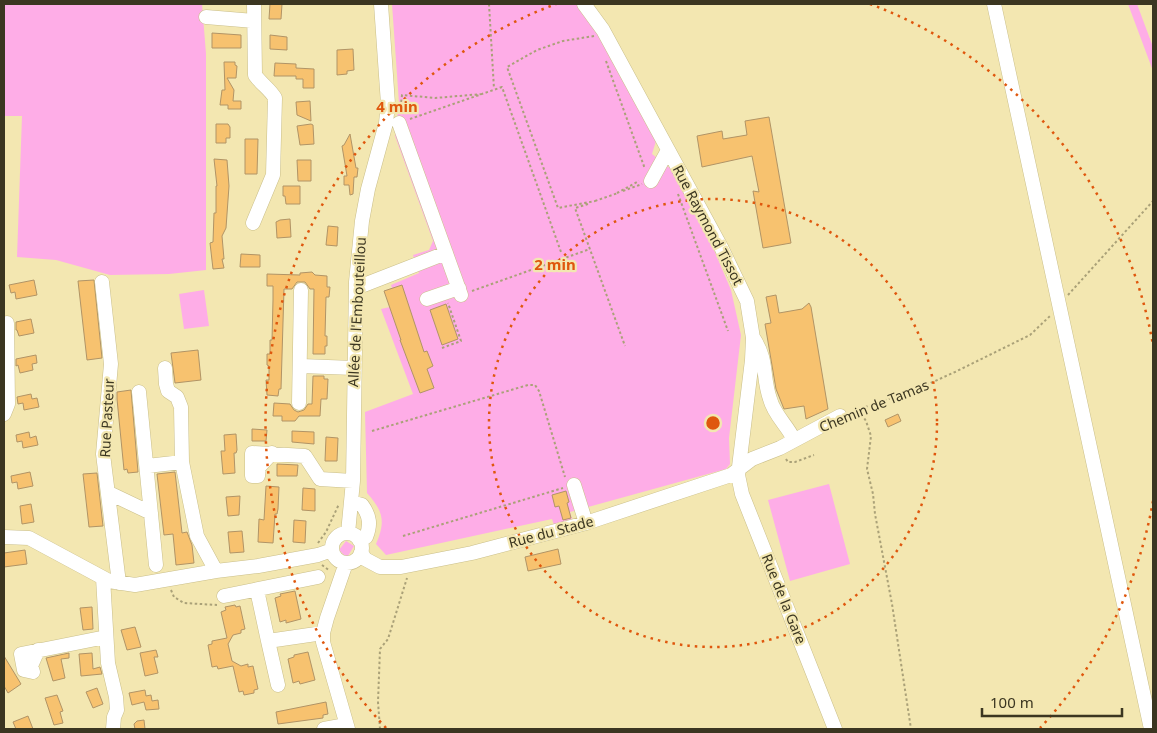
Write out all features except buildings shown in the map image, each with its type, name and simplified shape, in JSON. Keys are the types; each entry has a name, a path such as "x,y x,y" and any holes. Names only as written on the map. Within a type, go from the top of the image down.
{"street":[{"path":"252,223 273,175 275,98 272,92 260,82 256,75 254,4"},
{"name":"Allée de l'Embouteillou","path":"356,542 351,502 353,481 356,288 362,221 368,189 386,123 388,104 381,4"},
{"name":"Rue Raymond Tissot","path":"584,4 603,30 735,274 747,301 753,338 740,468"},
{"path":"994,4 1151,729"},
{"path":"206,17 254,21"},
{"path":"399,123 460,292 427,299"},
{"path":"646,179 668,150"},
{"path":"356,288 446,253"},
{"name":"Rue Pasteur","path":"102,282 111,364 103,454 119,583"},
{"path":"299,403 301,290"},
{"path":"4,414 8,404 7,323"},
{"path":"753,338 763,356 766,388 770,400 794,440"},
{"path":"301,366 354,368"},
{"path":"165,368 168,391 177,397 181,407 182,462 197,536 216,571"},
{"path":"139,392 156,565"},
{"name":"Chemin de Tamas","path":"740,468 752,459 780,448 840,416"},
{"path":"272,453 306,456 320,479 353,481"},
{"path":"147,466 182,462"},
{"name":"Rue du Stade","path":"356,542 365,559 380,567 410,565 472,553 586,523 731,475 740,468"},
{"name":"Rue de la Gare","path":"740,468 738,475 742,494 836,729"},
{"path":"571,485 586,523"},
{"path":"109,493 151,512"},
{"path":"351,502 362,505 369,518 370,528 366,537 356,542"},
{"path":"4,533 29,538 109,581 135,585 318,555 332,550"},
{"path":"342,534 356,542 358,558 352,562 340,561 332,550 336,538 342,534"},
{"path":"324,729 347,727 323,633 346,563"},
{"path":"224,596 318,577"},
{"path":"103,578 108,663 117,710 113,729"},
{"path":"256,590 278,685"},
{"path":"268,641 323,633"},
{"path":"38,650 106,638"}],"path":[{"path":"489,4 494,89"},
{"path":"594,201 558,208 507,67 537,50 563,41 597,35"},
{"path":"604,54 646,179"},
{"path":"482,94 435,98 402,95 399,123 482,94 494,89 502,87 561,252"},
{"path":"617,193 646,179"},
{"path":"625,346 574,208 617,193 646,179"},
{"path":"677,192 728,331"},
{"path":"442,348 461,341 447,300 460,292 590,249"},
{"name":"Chemin de Tamas","path":"840,416 915,390 955,372"},
{"path":"372,431 528,385 535,385 539,391 571,485 403,536"},
{"path":"859,410 866,420 871,436 867,469 889,587 911,729"},
{"path":"780,448 785,458 792,463 814,455"},
{"path":"380,729 378,702 380,649 388,639 408,577 410,565"},
{"path":"168,580 174,597 184,603 220,604 224,596"}],"shaded area":[{"path":"4,4 202,4 206,54 206,270 169,274 110,275 56,260 17,257 22,116 4,116"},
{"path":"392,4 576,4 579,6 599,36 656,141 652,154 671,169 714,250 731,290 741,335 729,438 730,464 726,469 570,512 572,519 554,525 552,519 386,555 376,544 382,523 377,505 367,493 365,412 413,394 381,309 390,307 384,291 392,288 391,285 419,273 413,255 429,250 433,241 395,136 399,103"},
{"path":"1128,4 1137,4 1153,47 1153,71"},
{"path":"204,290 209,326 184,329 179,294"},
{"path":"829,484 850,564 790,581 768,500"},
{"path":"346,541 354,546 348,556 345,556 339,550"}]}
